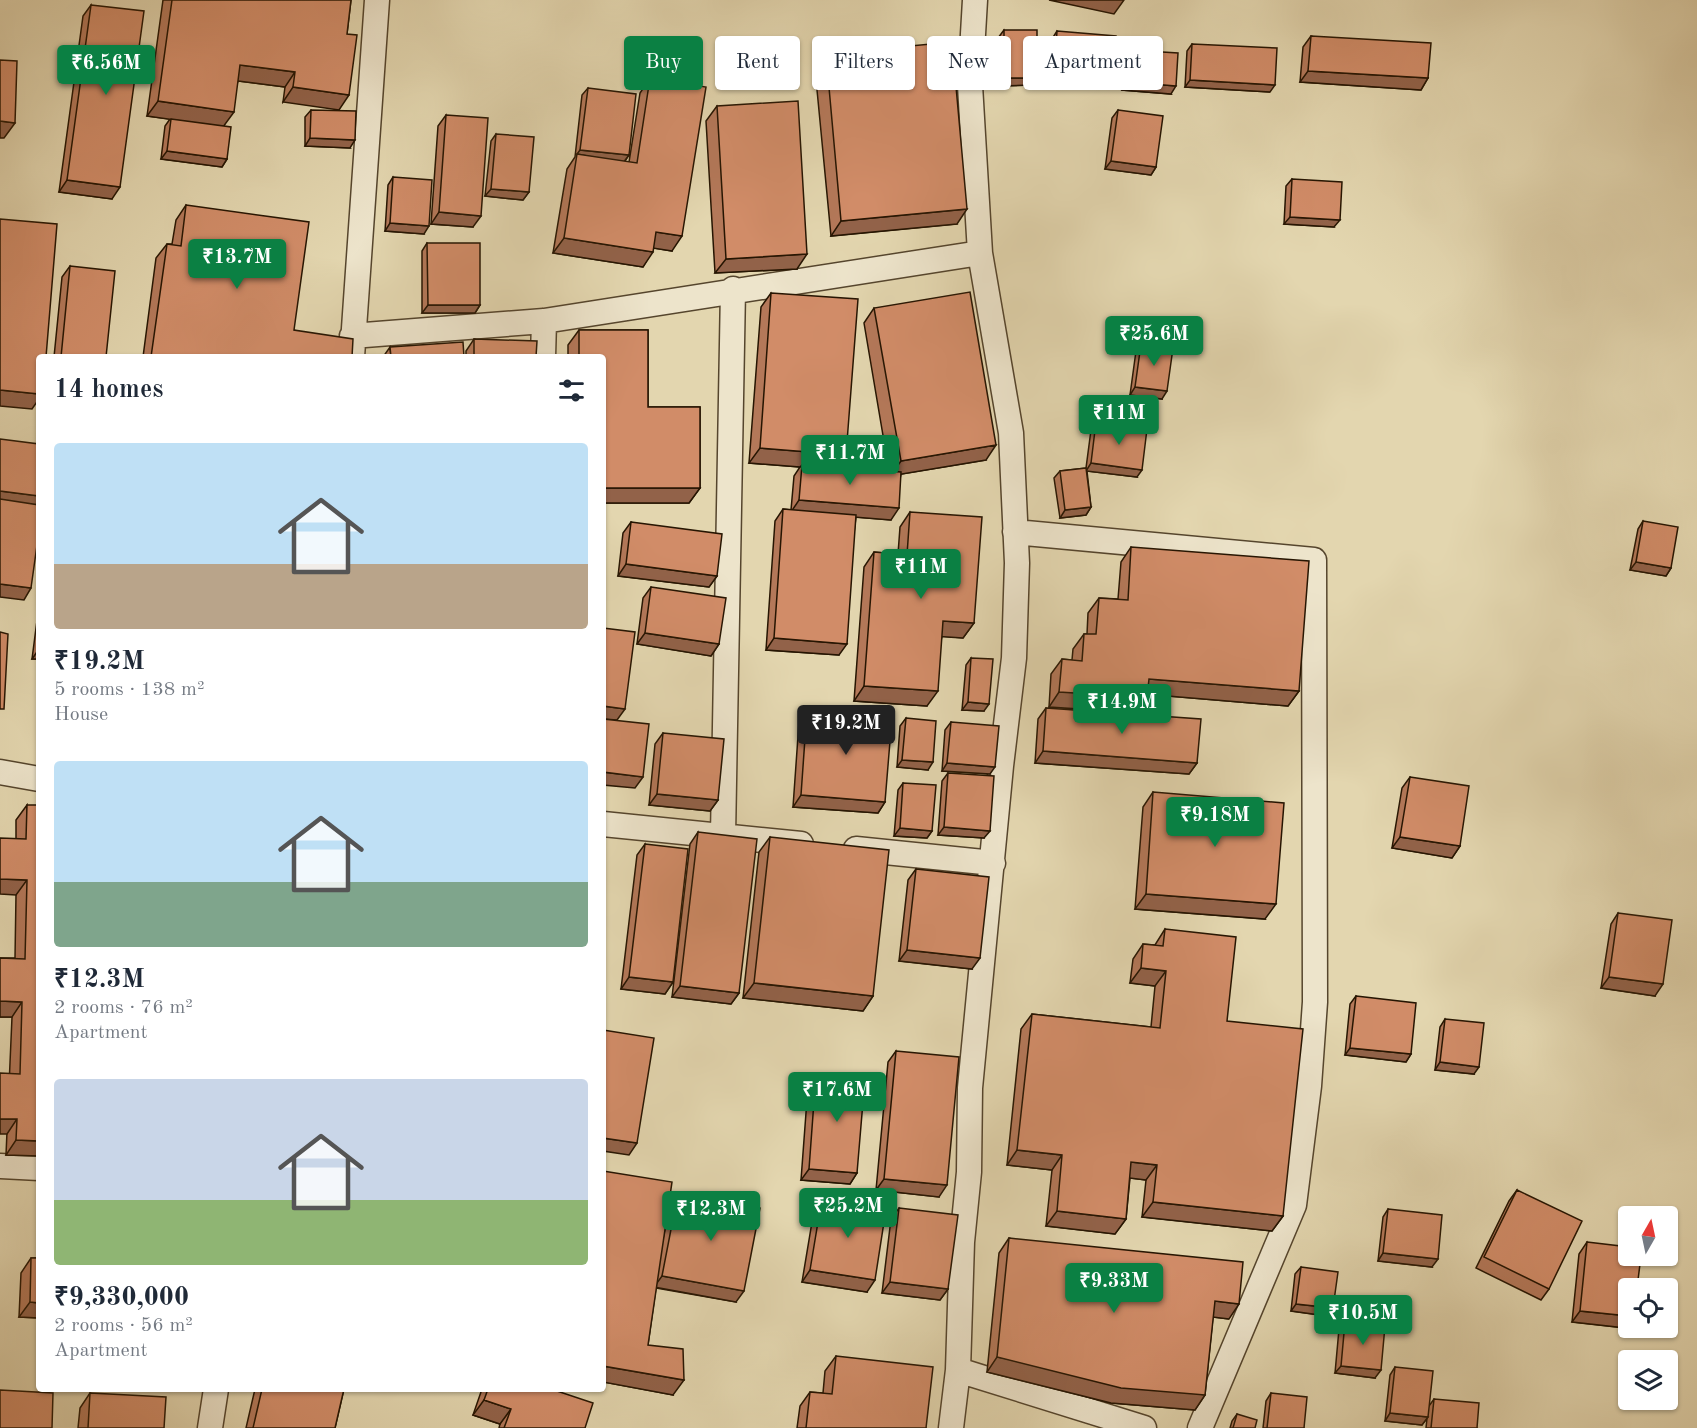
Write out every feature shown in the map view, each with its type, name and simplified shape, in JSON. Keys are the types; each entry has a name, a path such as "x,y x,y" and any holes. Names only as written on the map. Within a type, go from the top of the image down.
{"street":[{"path":"377,0 352,347 544,321 980,253"},
{"path":"951,1428 958,1370 962,1242 969,1172 970,1088 1001,766 1014,658 1015,531 1011,433 980,253 970,85 975,0"},
{"path":"723,836 733,290"},
{"path":"543,354 544,321"},
{"path":"1015,531 1314,560 1315,1002 1309,1086 1294,1205 1200,1428"},
{"path":"0,772 36,778"},
{"path":"606,824 993,863"},
{"path":"0,1166 36,1168"},
{"path":"958,1370 1144,1428"},
{"path":"210,1428 216,1392"}],"building":[{"path":"172,0 351,0 347,34 357,35 349,95 293,87 295,72 240,65 234,112 158,101"},
{"path":"91,5 144,11 120,187 67,180"},
{"path":"1004,30 1037,30 1037,36 1023,36 1023,78 1011,78 1011,36 1004,36"},
{"path":"1057,31 1116,36 1057,36"},
{"path":"1311,36 1431,43 1428,78 1308,71"},
{"path":"927,44 927,90 956,90 967,209 841,221 829,90 915,90 915,46"},
{"path":"1192,44 1277,48 1275,85 1190,80"},
{"path":"1163,52 1178,53 1176,86 1163,85"},
{"path":"0,60 17,61 15,123 0,121"},
{"path":"703,87 706,87 682,236 656,232 653,252 564,238 577,154 637,163 648,90 703,90"},
{"path":"588,88 636,94 629,155 580,150"},
{"path":"798,101 807,254 726,259 717,106"},
{"path":"311,110 356,111 355,140 310,138"},
{"path":"1118,110 1163,116 1156,167 1111,161"},
{"path":"446,115 488,118 481,216 439,212"},
{"path":"171,119 231,127 227,159 167,151"},
{"path":"496,134 534,137 529,192 491,189"},
{"path":"393,177 432,180 429,226 390,223"},
{"path":"1292,179 1342,182 1340,220 1290,217"},
{"path":"186,205 309,222 294,330 353,339 352,354 151,354 167,244 181,246"},
{"path":"0,219 57,224 46,354 36,354 36,394 0,390"},
{"path":"427,243 480,243 480,305 428,305"},
{"path":"70,266 115,271 106,354 61,354"},
{"path":"970,292 996,445 901,461 874,308"},
{"path":"771,293 858,299 846,455 760,448"},
{"path":"579,330 648,330 648,407 700,407 700,488 606,488 606,354 579,354"},
{"path":"474,339 537,341 536,354 474,354"},
{"path":"463,342 464,354 391,354 390,347"},
{"path":"1141,344 1173,348 1167,391 1135,387"},
{"path":"1096,422 1147,429 1142,470 1091,463"},
{"path":"0,439 36,444 36,496 0,491"},
{"path":"802,465 901,472 899,508 799,500"},
{"path":"1086,468 1091,507 1065,510 1060,471"},
{"path":"0,499 36,505 36,552 31,588 0,584"},
{"path":"783,509 856,515 847,644 774,638"},
{"path":"910,512 982,517 974,623 943,621 938,691 864,686 874,552 907,555"},
{"path":"1643,521 1678,527 1671,568 1636,562"},
{"path":"631,522 722,534 717,576 626,564"},
{"path":"1131,547 1309,561 1299,691 1149,679 1148,688 1106,685 1106,695 1059,692 1062,659 1082,661 1084,634 1096,634 1099,598 1128,600"},
{"path":"651,587 726,598 719,644 645,633"},
{"path":"606,628 635,632 625,709 606,706"},
{"path":"0,632 8,634 4,709 0,709"},
{"path":"971,658 993,659 989,704 968,702"},
{"path":"1046,708 1201,719 1197,763 1043,751"},
{"path":"807,710 892,717 885,802 801,795"},
{"path":"906,718 936,721 933,762 902,760"},
{"path":"606,719 649,724 643,777 606,772"},
{"path":"951,722 999,726 995,767 947,763"},
{"path":"663,733 724,739 718,800 657,794"},
{"path":"948,773 994,776 990,831 944,827"},
{"path":"1410,777 1469,786 1460,846 1400,837"},
{"path":"903,783 936,785 932,831 900,828"},
{"path":"1153,792 1284,803 1276,904 1146,894"},
{"path":"27,805 36,805 36,1141 16,1140 17,1119 0,1119 0,1073 20,1074 22,1002 0,1001 0,958 25,959 27,880 0,879 0,838 26,839"},
{"path":"698,832 757,839 739,993 680,986"},
{"path":"770,837 889,850 873,996 754,983"},
{"path":"645,844 688,849 673,982 629,977"},
{"path":"916,869 989,877 980,958 907,950"},
{"path":"1618,913 1672,920 1663,984 1609,977"},
{"path":"1165,929 1236,937 1227,1021 1303,1029 1283,1216 1153,1202 1157,1165 1131,1162 1126,1219 1057,1211 1062,1155 1017,1150 1032,1014 1160,1028 1166,971 1141,968 1143,944 1163,946"},
{"path":"1356,996 1416,1003 1411,1054 1350,1048"},
{"path":"1445,1019 1484,1023 1479,1067 1440,1062"},
{"path":"606,1030 654,1038 637,1143 606,1138"},
{"path":"896,1051 959,1057 947,1185 884,1179"},
{"path":"816,1074 865,1078 857,1173 809,1169"},
{"path":"606,1171 672,1182 648,1345 683,1349 684,1380 606,1367"},
{"path":"1517,1190 1582,1221 1549,1289 1484,1257"},
{"path":"678,1193 760,1208 744,1291 662,1276"},
{"path":"822,1198 886,1209 875,1280 810,1270"},
{"path":"899,1208 958,1215 948,1289 890,1282"},
{"path":"1388,1209 1442,1215 1438,1259 1383,1253"},
{"path":"1009,1238 1243,1262 1239,1304 1215,1301 1205,1395 1121,1388 997,1357"},
{"path":"1587,1242 1618,1246 1618,1266 1640,1266 1638,1278 1618,1278 1618,1315 1580,1311"},
{"path":"31,1258 36,1258 36,1303 30,1302"},
{"path":"1301,1267 1338,1272 1333,1308 1296,1304"},
{"path":"1345,1322 1385,1326 1381,1370 1341,1366"},
{"path":"836,1356 933,1367 926,1428 806,1428 810,1392 832,1394"},
{"path":"1395,1367 1433,1371 1428,1417 1390,1413"},
{"path":"0,1390 53,1393 52,1428 0,1428"},
{"path":"261,1392 343,1392 335,1428 253,1428"},
{"path":"487,1392 560,1392 593,1403 585,1428 504,1428 511,1409 484,1400"},
{"path":"90,1393 166,1397 164,1428 88,1428"},
{"path":"1271,1393 1307,1397 1304,1428 1267,1428"},
{"path":"1434,1399 1479,1403 1477,1428 1431,1428"},
{"path":"1237,1414 1257,1420 1255,1428 1233,1428"}]}
